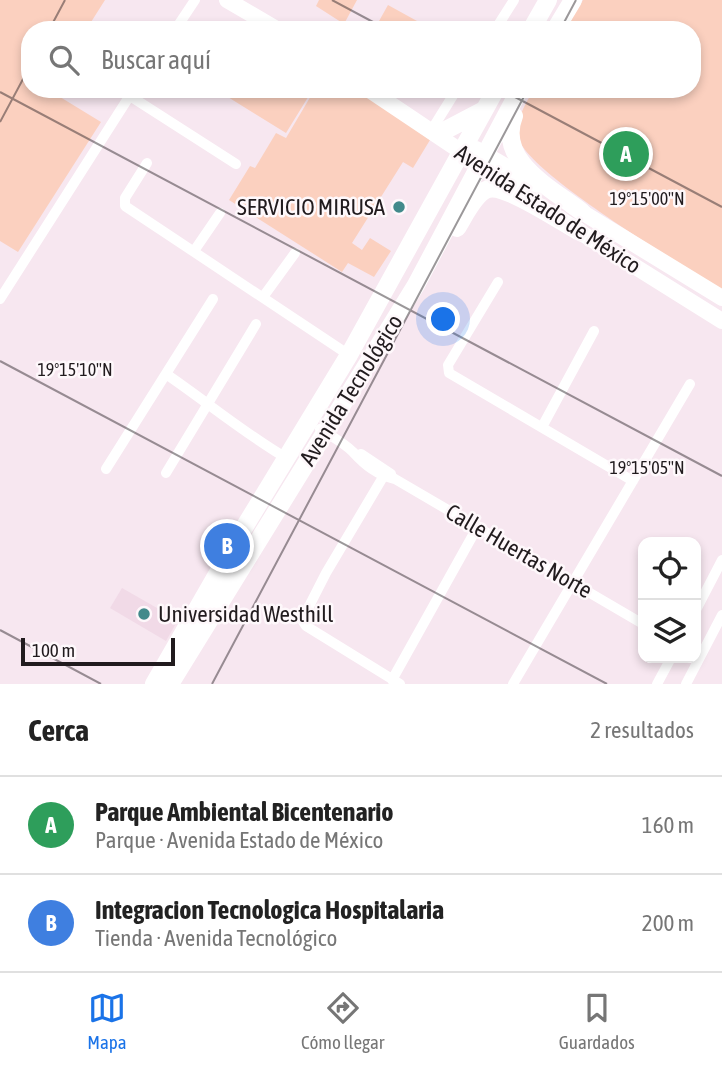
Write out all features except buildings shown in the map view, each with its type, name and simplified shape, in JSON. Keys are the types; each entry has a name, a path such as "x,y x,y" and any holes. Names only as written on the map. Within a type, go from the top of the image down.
{"main road":[{"path":"228,0 263,21"},
{"path":"536,21 548,0"},
{"path":"560,21 573,0"},
{"name":"Avenida Estado de México","path":"382,98 483,159 582,212 722,298"},
{"name":"Avenida Tecnológico","path":"154,684 242,531 349,355 491,98"},
{"name":"Avenida Tecnológico","path":"170,684 416,285 517,98"},
{"path":"519,98 508,134 513,151 528,170 582,212"},
{"path":"436,129 484,110"},
{"name":"Avenida Estado de México","path":"483,159 578,232 722,321"},
{"path":"416,285 435,263 478,197 488,189 508,192 578,232"}],"street":[{"path":"181,21 195,0"},
{"path":"501,21 514,0"},
{"path":"0,299 128,98"},
{"path":"141,98 236,164"},
{"path":"436,129 452,98"},
{"path":"148,163 126,196 125,206 349,355"},
{"path":"194,251 220,213"},
{"path":"263,297 295,253"},
{"path":"498,282 448,365 448,372 633,481"},
{"path":"106,469 213,299"},
{"path":"166,473 256,324"},
{"path":"542,427 594,331"},
{"path":"166,374 208,403 244,433 288,459"},
{"path":"513,684 690,384"},
{"name":"Calle Huertas Norte","path":"309,422 385,473 638,621"},
{"path":"385,473 303,614 303,623 396,682 478,526"},
{"path":"701,600 722,560"},
{"path":"701,649 722,615"},
{"path":"657,684 668,663"},
{"path":"686,684 694,663"}],"shaded area":[{"path":"0,0 105,0 92,21 21,21 21,98 62,98 101,122 18,252 0,241"},
{"path":"319,0 357,0 346,21 339,21 316,6"},
{"path":"583,0 722,0 722,290 644,242 549,174 529,154 519,139 518,132 519,119 529,98 701,98 701,21 570,21"},
{"path":"388,5 417,21 379,21"},
{"path":"230,98 308,98 286,133"},
{"path":"310,98 371,98 430,140 413,168 403,162 352,243 362,250 370,238 391,251 374,277 348,263 342,272 229,200 250,166 255,168 276,133 286,138"},
{"name":"Universidad Westhill","path":"122,588 178,620 166,641 110,608"}],"place":[{"name":"Parque Ambiental Bicentenario","path":"626,154"},
{"name":"SERVICIO MIRUSA","path":"399,207"},
{"name":"Integracion Tecnologica Hospitalaria","path":"227,546"},
{"name":"Universidad Westhill","path":"144,614"}]}
